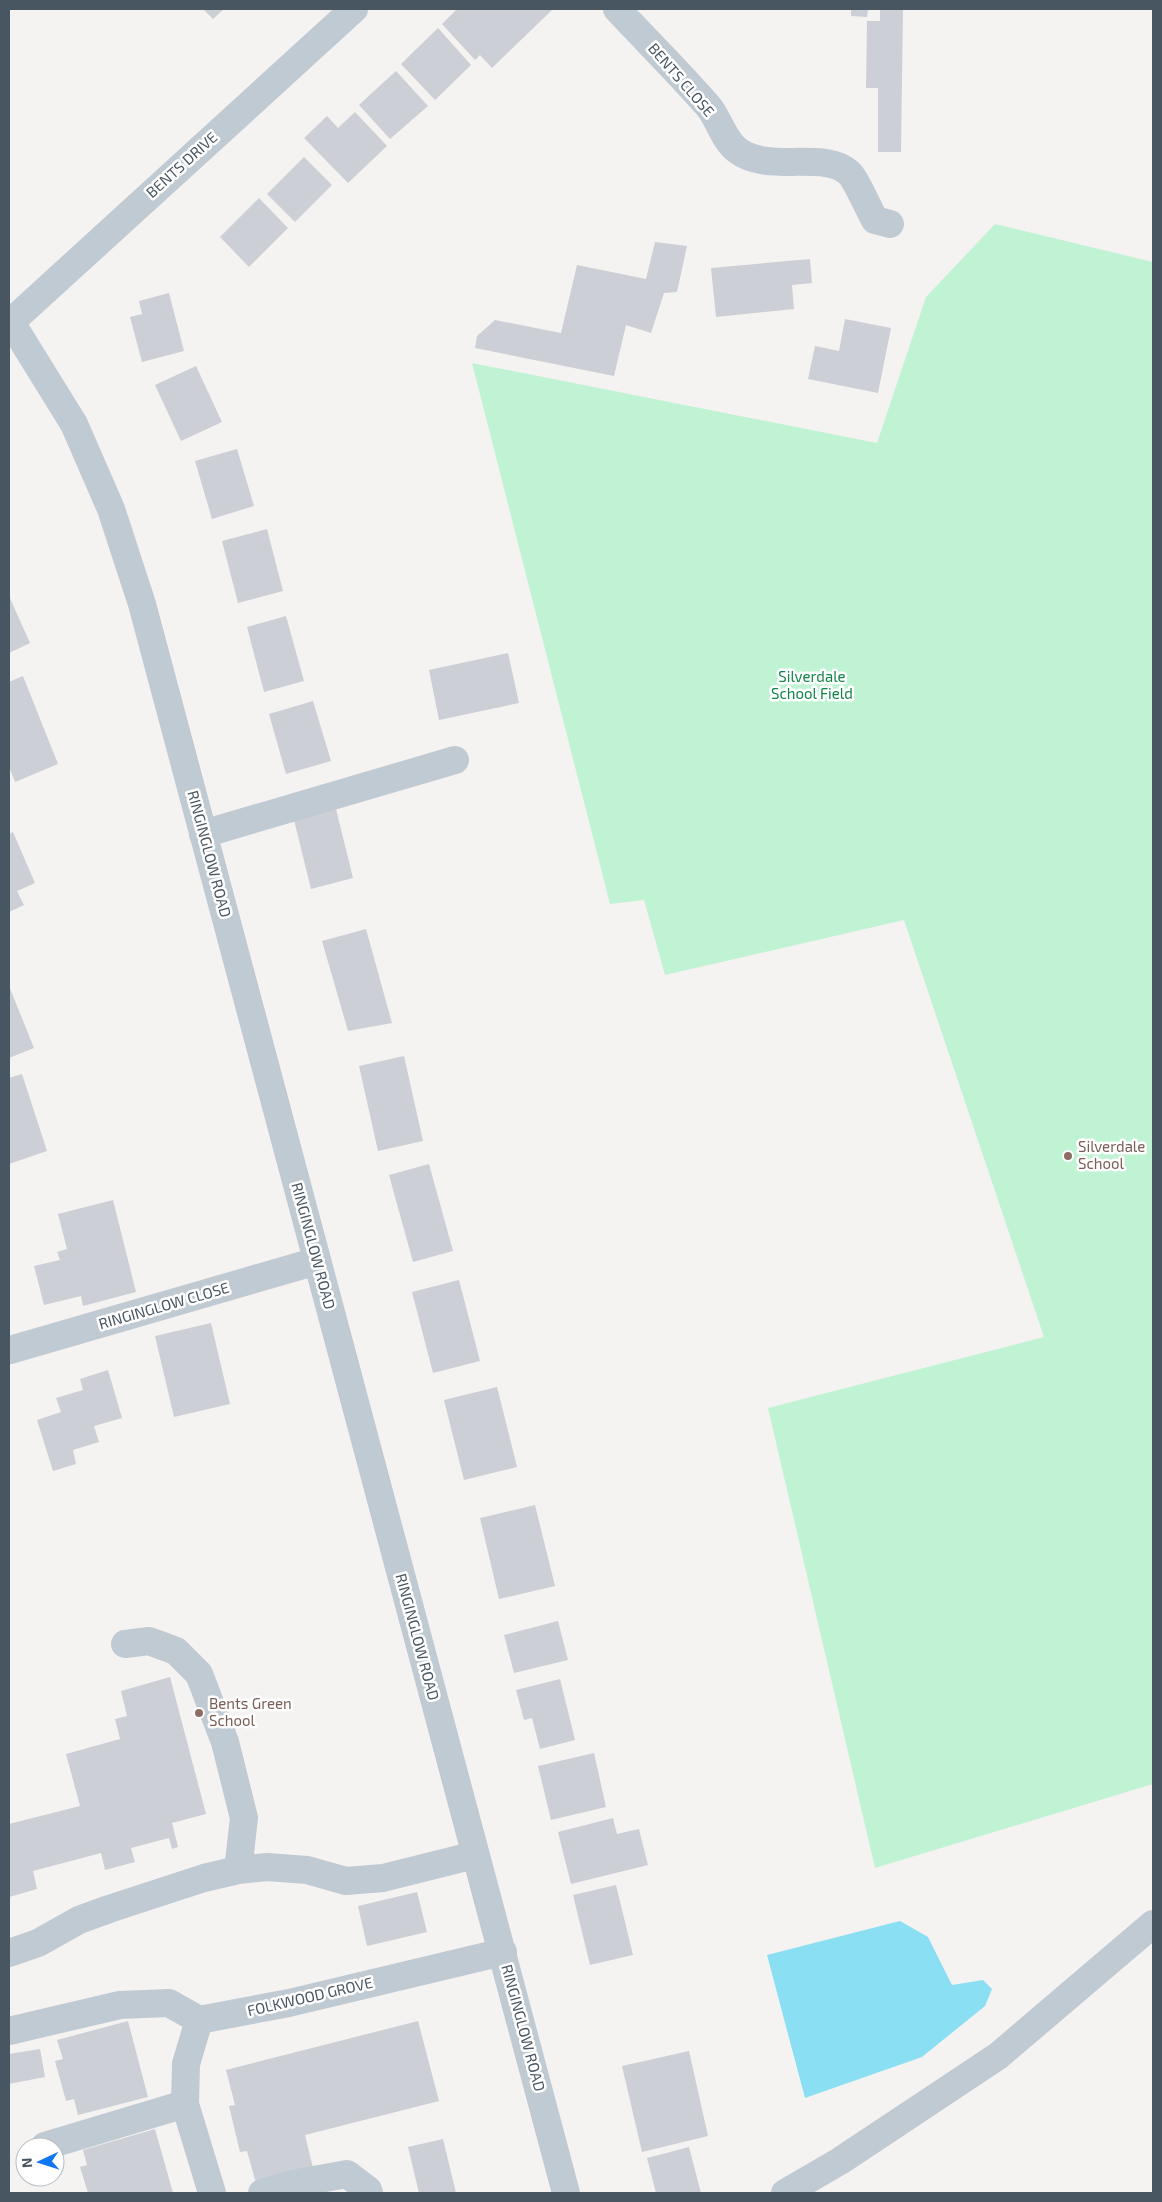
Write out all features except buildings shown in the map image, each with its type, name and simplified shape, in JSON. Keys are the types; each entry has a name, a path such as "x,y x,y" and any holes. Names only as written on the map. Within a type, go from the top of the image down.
{"street":[{"name":"BENTS DRIVE","path":"10,320 354,9"},
{"name":"BENTS CLOSE","path":"617,9 710,108 722,132 736,150 752,158 775,162 835,164 850,174 875,220 890,224"},
{"name":"RINGINGLOW ROAD","path":"10,320 74,424 111,509 142,604 566,2193"},
{"path":"203,834 455,760"},
{"name":"RINGINGLOW CLOSE","path":"10,1350 317,1261"},
{"path":"125,1644 149,1641 176,1651 199,1674 225,1742 244,1818 238,1870"},
{"path":"9,1953 38,1943 79,1920 109,1909 204,1878 238,1870 267,1867 307,1870 346,1881 383,1878 476,1855"},
{"path":"785,2193 840,2161 998,2056 1153,1924"},
{"name":"FOLKWOOD GROVE","path":"199,2020 289,2003 503,1952"},
{"path":"9,2031 120,2005 169,2003 199,2020 186,2064 185,2104 212,2193"},
{"path":"65,2140 185,2104"},
{"path":"262,2193 292,2184 347,2174 368,2190 369,2193"}],"green space":[{"name":"Silverdale School Field","path":"995,224 1153,262 1153,1784 875,1868 768,1408 1044,1337 904,920 665,975 644,900 610,904 472,363 877,443 926,297"}],"water":[{"path":"900,1921 928,1937 952,1985 983,1980 992,1989 985,2006 922,2057 805,2098 767,1955"}],"place":[{"name":"Silverdale School","path":"1068,1156"},
{"name":"Bents Green School","path":"199,1713"}]}
